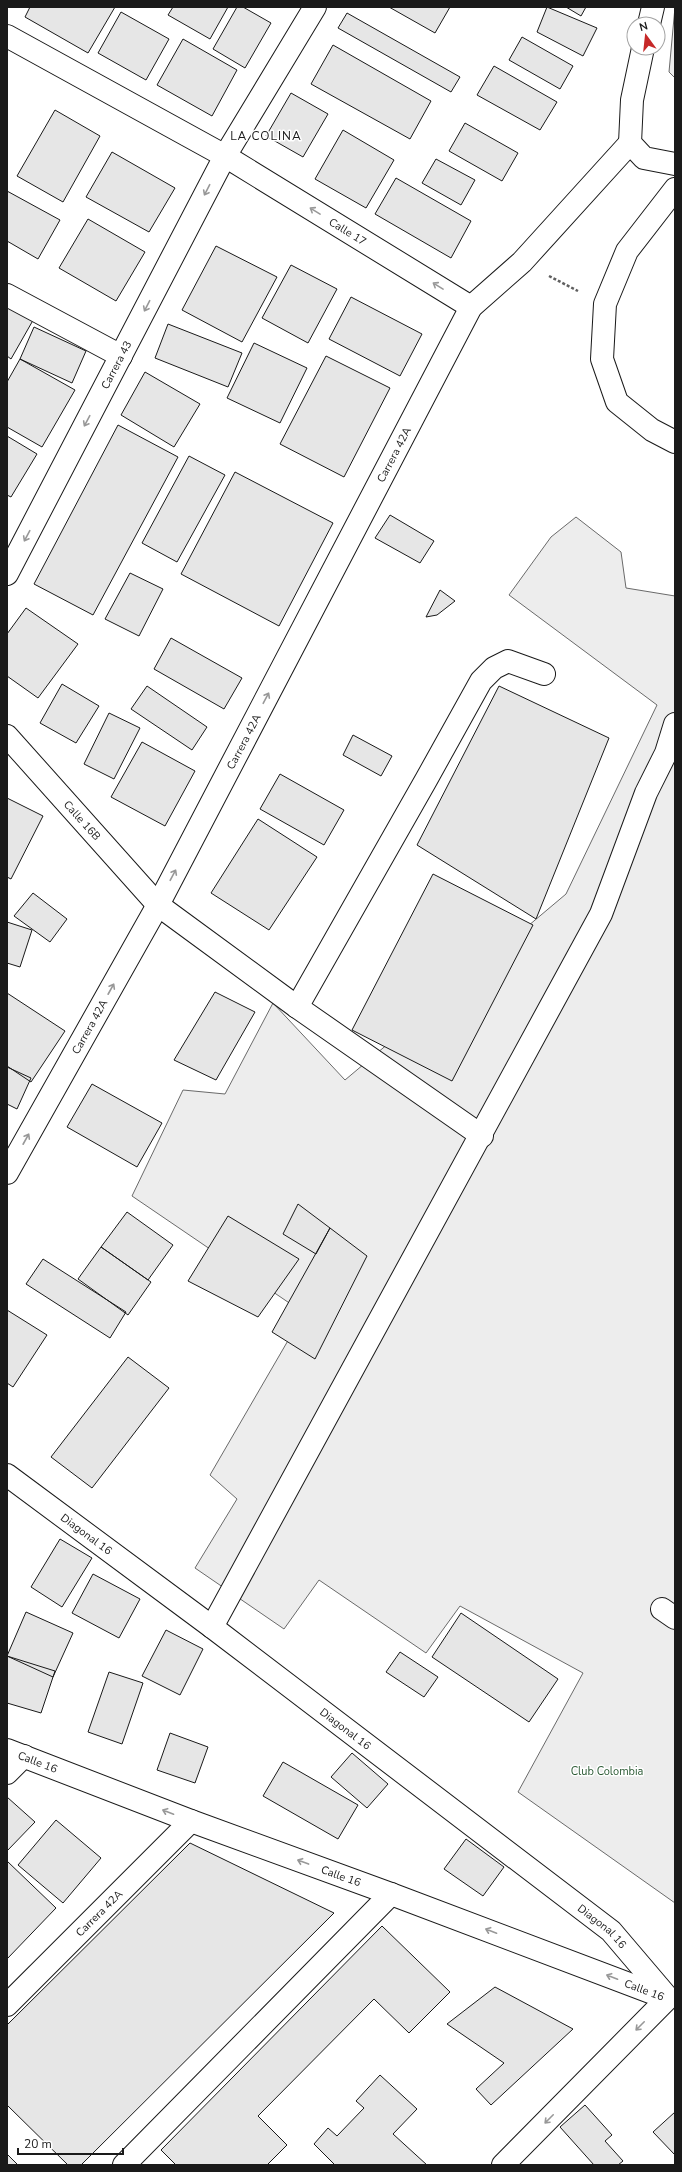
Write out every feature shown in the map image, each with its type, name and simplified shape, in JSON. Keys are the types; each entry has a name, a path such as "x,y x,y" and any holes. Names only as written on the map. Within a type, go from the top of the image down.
{"street":[{"name":"Carrera 43","path":"7,574 225,156 315,7"},
{"name":"Calle 17","path":"7,36 225,156 471,307"},
{"path":"471,307 522,262 630,143 632,100 641,56"},
{"path":"630,143 644,158 675,164"},
{"path":"675,189 627,251 605,304 602,359 617,402 652,430 675,442"},
{"path":"7,295 121,356"},
{"name":"Carrera 42A","path":"7,1173 158,905 471,307"},
{"path":"297,1007 481,680 494,668 508,661 544,674"},
{"path":"212,1627 482,1136 601,914 646,793 666,753 675,724"},
{"name":"Calle 16B","path":"7,736 158,905 297,1007 482,1136"},
{"name":"Diagonal 16","path":"7,1475 212,1627 611,1931 671,2000"},
{"path":"7,1773 16,1753"},
{"name":"Calle 16","path":"16,1753 191,1821 391,1894 671,2000"},
{"name":"Carrera 42A","path":"7,2005 191,1821"},
{"path":"124,2165 391,1894"},
{"path":"503,2165 671,2000"}],"path":[{"path":"522,262 605,304"}],"shaded area":[{"path":"675,7 675,78 669,72"},
{"path":"576,517 621,552 626,588 675,596 675,1903 518,1792 583,1673 460,1606 426,1653 319,1580 284,1629 195,1568 237,1499 210,1475 304,1313 132,1196 183,1090 225,1094 273,1003 345,1080 566,894 657,705 509,595 551,537"}],"building":[{"path":"30,7 115,7 88,53 25,17"},
{"path":"173,7 228,7 210,39 168,15"},
{"path":"237,7 243,7 271,23 245,68 213,49"},
{"path":"389,7 450,7 435,33"},
{"path":"547,7 597,28 583,56 537,32"},
{"path":"566,7 586,7 581,16"},
{"path":"121,12 169,39 146,80 98,53"},
{"path":"347,13 460,77 451,92 338,28"},
{"path":"522,37 573,66 560,89 509,60"},
{"path":"183,39 237,70 212,116 157,85"},
{"path":"333,45 431,101 410,139 311,84"},
{"path":"494,66 557,102 540,130 477,95"},
{"path":"291,93 328,114 303,157 266,136"},
{"path":"55,110 100,136 63,202 17,176"},
{"path":"465,123 518,153 502,181 449,151"},
{"path":"343,130 394,160 366,208 315,179"},
{"path":"112,152 175,188 149,232 86,197"},
{"path":"436,159 475,180 461,205 422,183"},
{"path":"396,178 471,221 451,258 375,214"},
{"path":"7,191 60,220 38,259 7,241"},
{"path":"88,219 145,252 116,301 59,268"},
{"path":"216,246 277,277 242,342 182,310"},
{"path":"291,265 337,289 308,343 262,318"},
{"path":"351,297 422,334 400,376 329,339"},
{"path":"7,298 36,315 11,359 7,356"},
{"path":"168,324 242,353 228,387 155,358"},
{"path":"34,327 86,351 72,383 20,359"},
{"path":"254,343 307,368 280,423 227,398"},
{"path":"326,356 390,388 344,477 280,444"},
{"path":"20,359 75,390 42,447 7,427 7,382"},
{"path":"145,372 200,404 174,447 121,415"},
{"path":"118,425 178,457 93,615 34,584"},
{"path":"7,436 37,454 11,497 7,495"},
{"path":"189,456 225,475 177,562 142,543"},
{"path":"235,472 333,523 279,626 181,574"},
{"path":"390,515 434,541 420,563 375,538"},
{"path":"130,573 163,589 139,636 105,619"},
{"path":"440,590 455,601 437,615 426,617"},
{"path":"26,608 78,644 38,698 7,676 7,634"},
{"path":"171,638 242,678 224,709 154,669"},
{"path":"62,684 99,706 76,743 40,723"},
{"path":"147,686 207,727 192,750 131,709"},
{"path":"499,686 609,738 536,919 417,845"},
{"path":"109,713 140,728 114,779 84,764"},
{"path":"353,735 392,756 381,776 343,755"},
{"path":"142,742 195,771 165,826 111,797"},
{"path":"280,774 344,810 324,845 260,809"},
{"path":"7,798 43,816 11,879 7,877"},
{"path":"258,819 317,857 269,930 211,893"},
{"path":"433,874 533,925 452,1081 352,1030"},
{"path":"33,893 67,919 50,942 14,916"},
{"path":"7,922 32,930 20,967 7,963"},
{"path":"215,992 255,1012 216,1080 174,1060"},
{"path":"7,993 65,1031 31,1082 7,1066"},
{"path":"7,1067 31,1078 17,1109 7,1104"},
{"path":"92,1084 162,1123 137,1167 67,1127"},
{"path":"298,1204 330,1228 316,1254 283,1234"},
{"path":"127,1212 173,1245 148,1280 101,1247"},
{"path":"228,1216 299,1259 258,1317 188,1281"},
{"path":"330,1228 367,1256 315,1359 272,1332"},
{"path":"101,1247 151,1282 128,1315 78,1279"},
{"path":"43,1259 126,1312 110,1338 26,1284"},
{"path":"7,1310 47,1335 13,1387 7,1383"},
{"path":"128,1357 169,1388 92,1488 51,1457"},
{"path":"60,1539 92,1558 62,1607 31,1587"},
{"path":"93,1574 140,1599 119,1638 72,1613"},
{"path":"26,1612 73,1633 53,1677 7,1656"},
{"path":"461,1613 558,1679 529,1722 432,1657"},
{"path":"166,1630 203,1649 180,1695 142,1676"},
{"path":"400,1652 438,1677 424,1697 386,1672"},
{"path":"7,1656 55,1671 41,1713 7,1703"},
{"path":"109,1672 143,1683 122,1744 88,1732"},
{"path":"170,1733 208,1747 195,1783 157,1770"},
{"path":"352,1753 388,1784 367,1808 331,1777"},
{"path":"283,1762 358,1805 338,1839 263,1796"},
{"path":"7,1797 35,1822 7,1851"},
{"path":"56,1820 101,1858 63,1903 18,1865"},
{"path":"466,1839 504,1867 483,1896 444,1869"},
{"path":"190,1843 334,1913 81,2165 68,2165 7,2105 7,2025"},
{"path":"7,1861 56,1908 7,1959"},
{"path":"382,1926 450,1992 409,2033 374,1999 258,2116 287,2145 267,2165 176,2165 161,2150"},
{"path":"495,1987 573,2029 491,2105 476,2089 504,2063 447,2024"},
{"path":"380,2075 417,2109 393,2134 427,2165 335,2165 314,2144 328,2128 337,2136 364,2108 356,2101"},
{"path":"585,2105 612,2135 605,2141 623,2161 618,2165 594,2165 560,2127"},
{"path":"675,2112 675,2155 653,2132"},
{"path":"7,2154 18,2165 7,2165"}],"district":[{"name":"LA COLINA","path":"266,136"}],"park label":[{"name":"Club Colombia","path":"607,1771"}]}
